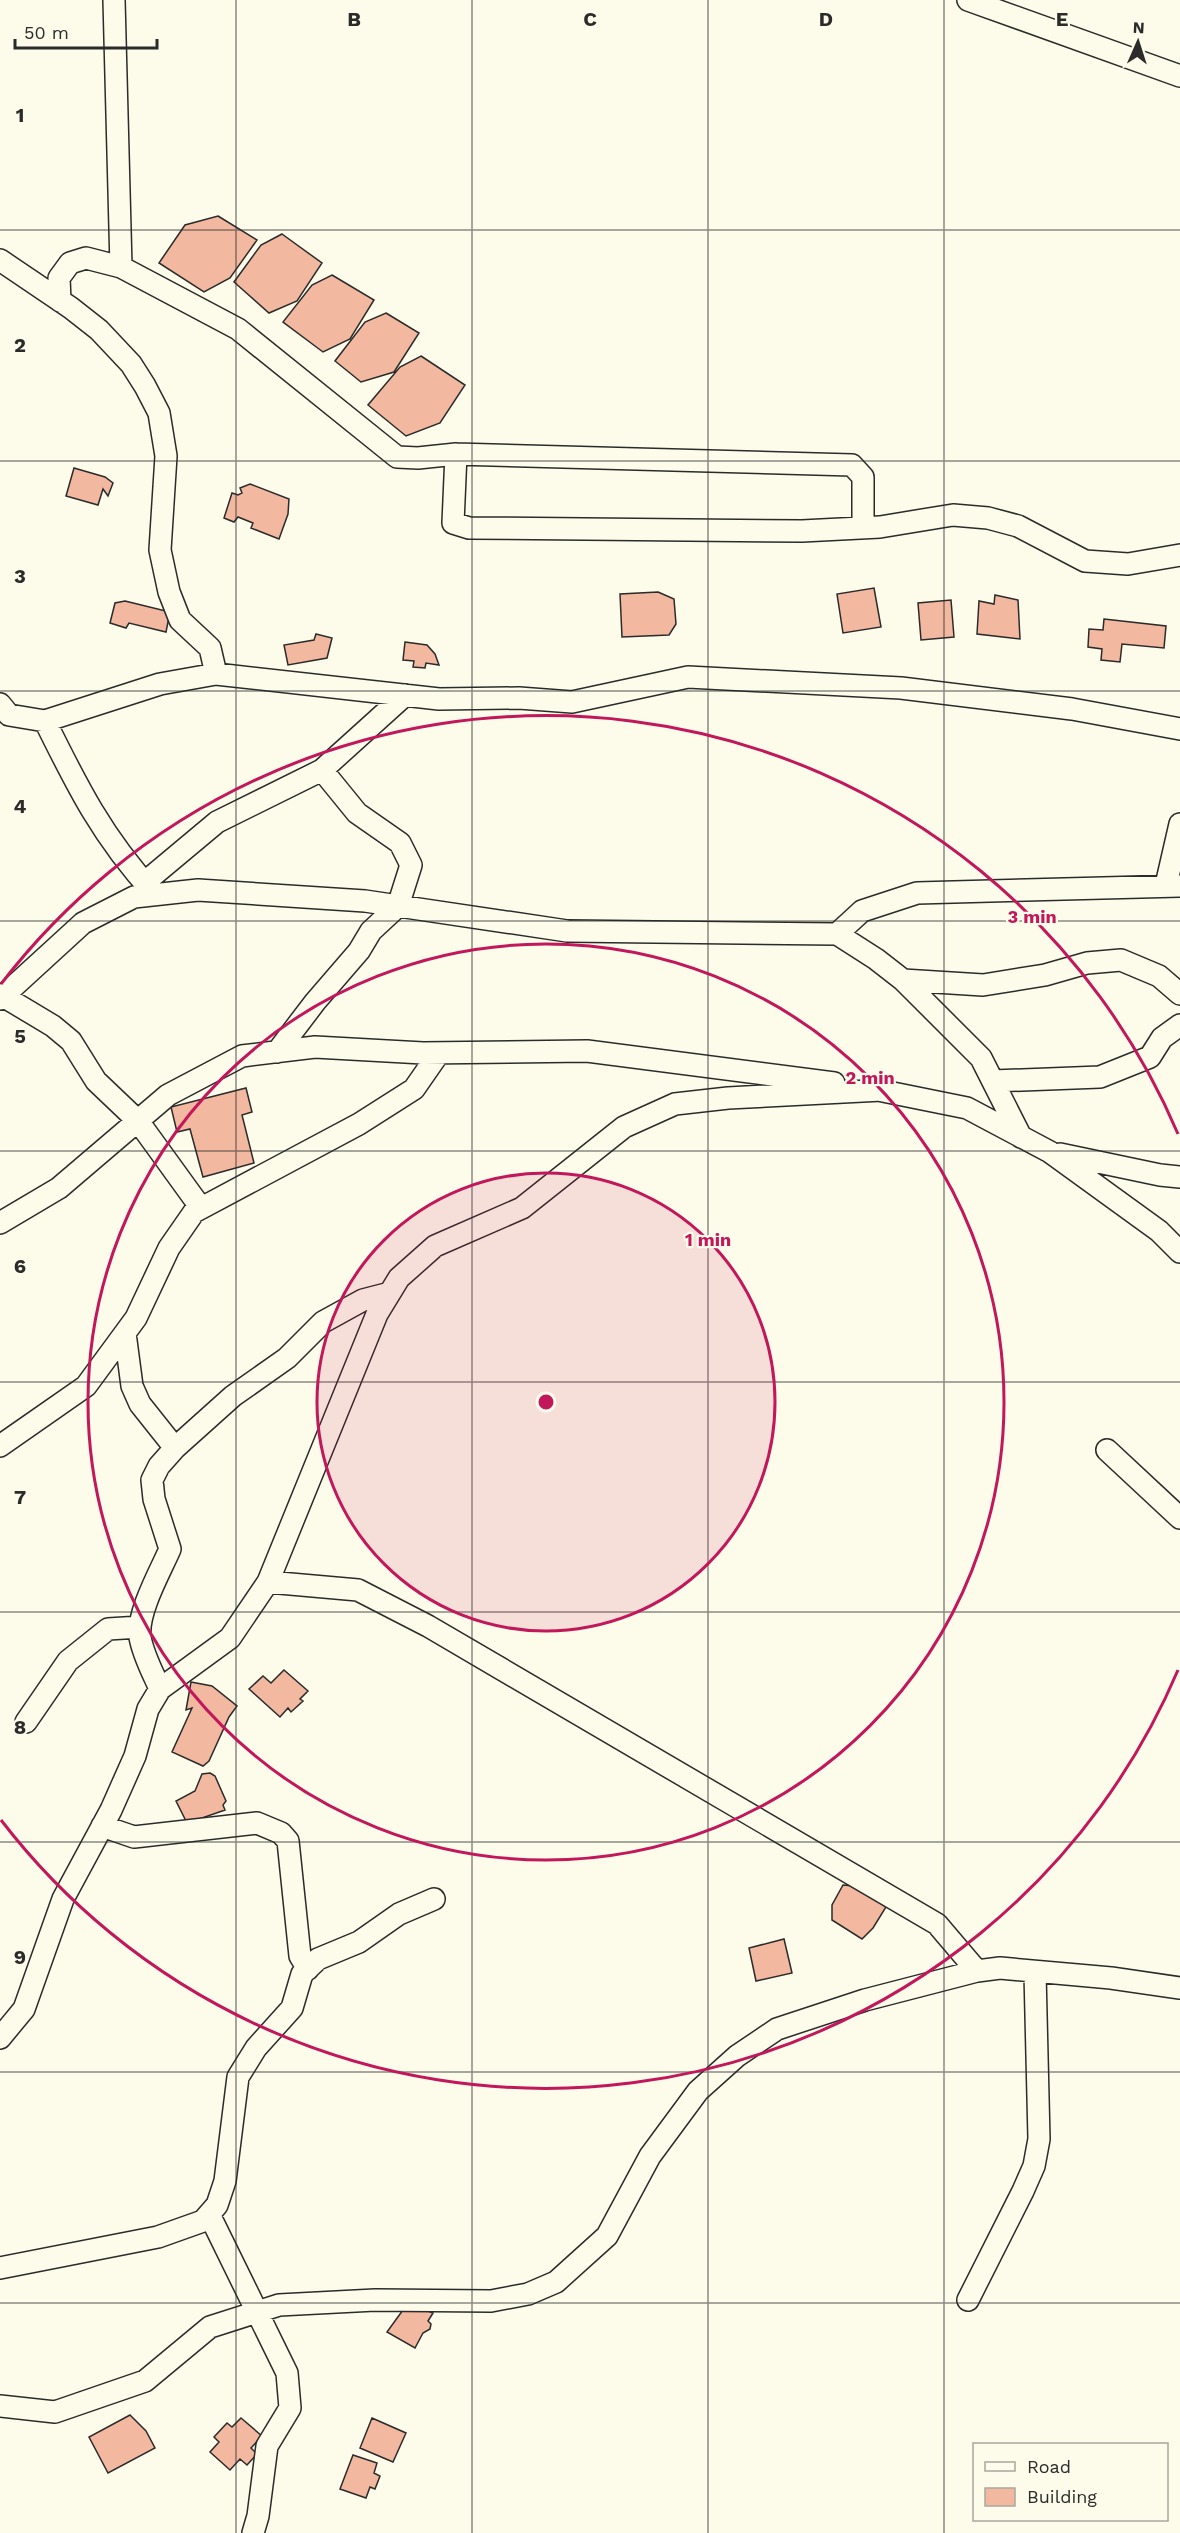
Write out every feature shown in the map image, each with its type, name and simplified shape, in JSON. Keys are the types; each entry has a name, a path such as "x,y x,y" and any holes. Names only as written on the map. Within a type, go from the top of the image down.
{"street":[{"path":"114,0 121,267"},
{"path":"968,0 1180,76"},
{"path":"60,301 59,278 70,263 86,258 121,267 238,329 397,457 418,459 456,454 852,465 863,477 863,528"},
{"path":"0,260 99,330 132,364 159,413 166,456 159,550 169,592 180,620 210,648 216,674"},
{"path":"456,454 453,523 469,528 790,531 863,528 953,515 988,518 1018,526 1085,561 1128,564 1180,555"},
{"path":"3,714 45,721 160,684 216,674 439,699 519,698 572,702 688,677 901,688 1072,709 1180,729"},
{"path":"201,1208 138,1121 96,1081 71,1041 53,1026 2,997 83,923 149,889 218,822 322,770 405,695"},
{"path":"45,721 82,797 122,858 149,889 365,901 567,931 837,934 903,980 981,1058 1021,1137"},
{"path":"277,1052 315,1002 360,951 371,932 398,906 411,865 400,843 357,813 322,770"},
{"path":"837,934 862,911 917,893 1173,885 1180,824"},
{"path":"903,980 983,985 1045,975 1087,963 1121,960 1159,976 1180,994"},
{"path":"993,1082 1100,1077 1150,1057 1162,1038 1180,1025"},
{"path":"0,1223 59,1188 168,1095 242,1056 315,1047 439,1053 586,1051 882,1090 967,1108 1050,1152 1159,1231 1180,1252"},
{"path":"0,1446 86,1386 136,1318 169,1248 194,1212 359,1124 405,1095 414,1089 439,1053"},
{"path":"0,2037 24,2009 63,1899 102,1826 135,1756 148,1709 160,1689 230,1638 268,1582 377,1314 399,1278 435,1246 522,1208 624,1127 675,1104 728,1098 882,1090"},
{"path":"1050,1152 1180,1178"},
{"path":"160,1689 146,1658 140,1627 140,1620 170,1549 154,1499 152,1480 159,1466 175,1448 233,1396 287,1358 323,1322 363,1300 390,1293"},
{"path":"125,1333 132,1386 140,1404 175,1448"},
{"path":"1107,1450 1180,1518"},
{"path":"268,1582 358,1590 428,1626 937,1924 977,1971"},
{"path":"26,1722 68,1661 108,1629 140,1627"},
{"path":"102,1826 134,1837 257,1823 280,1833 288,1841 300,1956 308,1969"},
{"path":"0,2268 158,2237 203,2221 217,2205 225,2181 238,2077 256,2048 292,2008 302,1974 318,1959 359,1942 399,1914 434,1899"},
{"path":"0,2406 55,2412 145,2381 210,2327 279,2305 375,2300 491,2301 528,2294 556,2282 607,2236 650,2156 698,2091 737,2056 777,2029 865,2000 977,1971 1000,1968 1111,1978 1180,1988"},
{"path":"968,2300 1034,2166 1039,2139 1035,1972"},
{"path":"210,2214 287,2373 290,2408 267,2446 258,2516 253,2533"}],"building":[{"path":"218,216 257,240 230,278 204,292 159,263 185,225"},
{"path":"282,234 322,263 297,301 269,313 234,282 261,245"},
{"path":"332,275 374,300 350,339 323,352 283,322 312,285"},
{"path":"386,313 419,333 394,372 361,382 335,361 365,322"},
{"path":"421,356 465,385 440,423 406,436 368,405 400,367"},
{"path":"74,468 105,477 113,483 108,496 103,489 98,505 66,496"},
{"path":"250,484 289,499 288,514 279,539 251,528 253,523 238,517 234,522 224,518 232,493 238,495 242,493 240,488"},
{"path":"874,588 881,627 843,633 837,594"},
{"path":"658,592 674,599 676,624 669,635 622,637 620,594"},
{"path":"995,595 1018,600 1020,639 977,634 979,601 994,604"},
{"path":"951,600 954,637 921,640 918,603"},
{"path":"125,601 170,612 166,632 129,623 126,628 110,623 115,603"},
{"path":"1104,619 1166,626 1164,648 1122,644 1120,662 1101,660 1102,649 1088,647 1089,629 1103,630"},
{"path":"316,634 332,638 327,658 288,665 284,645 314,640"},
{"path":"405,642 427,645 435,654 439,665 426,663 425,668 413,667 414,661 403,660"},
{"path":"246,1088 252,1112 242,1115 254,1163 203,1177 190,1129 177,1132 171,1107"},
{"path":"284,1670 308,1691 300,1699 303,1701 291,1712 288,1708 280,1717 249,1689 263,1676 271,1683"},
{"path":"191,1682 212,1686 237,1706 229,1717 209,1761 203,1766 172,1752 192,1708 186,1710"},
{"path":"210,1773 215,1776 226,1801 223,1805 225,1810 199,1819 199,1822 187,1823 176,1801 195,1791 202,1774"},
{"path":"843,1885 867,1887 885,1900 882,1904 886,1907 873,1928 862,1939 832,1920 832,1905"},
{"path":"784,1939 792,1973 756,1981 749,1948"},
{"path":"408,2303 433,2313 428,2321 431,2324 430,2329 423,2333 415,2348 387,2332"},
{"path":"130,2415 146,2431 155,2448 108,2473 89,2437"},
{"path":"241,2418 262,2436 251,2448 257,2454 247,2465 240,2459 230,2470 210,2452 219,2442 214,2437 227,2423 232,2427"},
{"path":"372,2418 406,2433 393,2462 360,2448"},
{"path":"353,2455 377,2463 374,2473 380,2476 375,2489 370,2487 366,2498 340,2489"}]}
